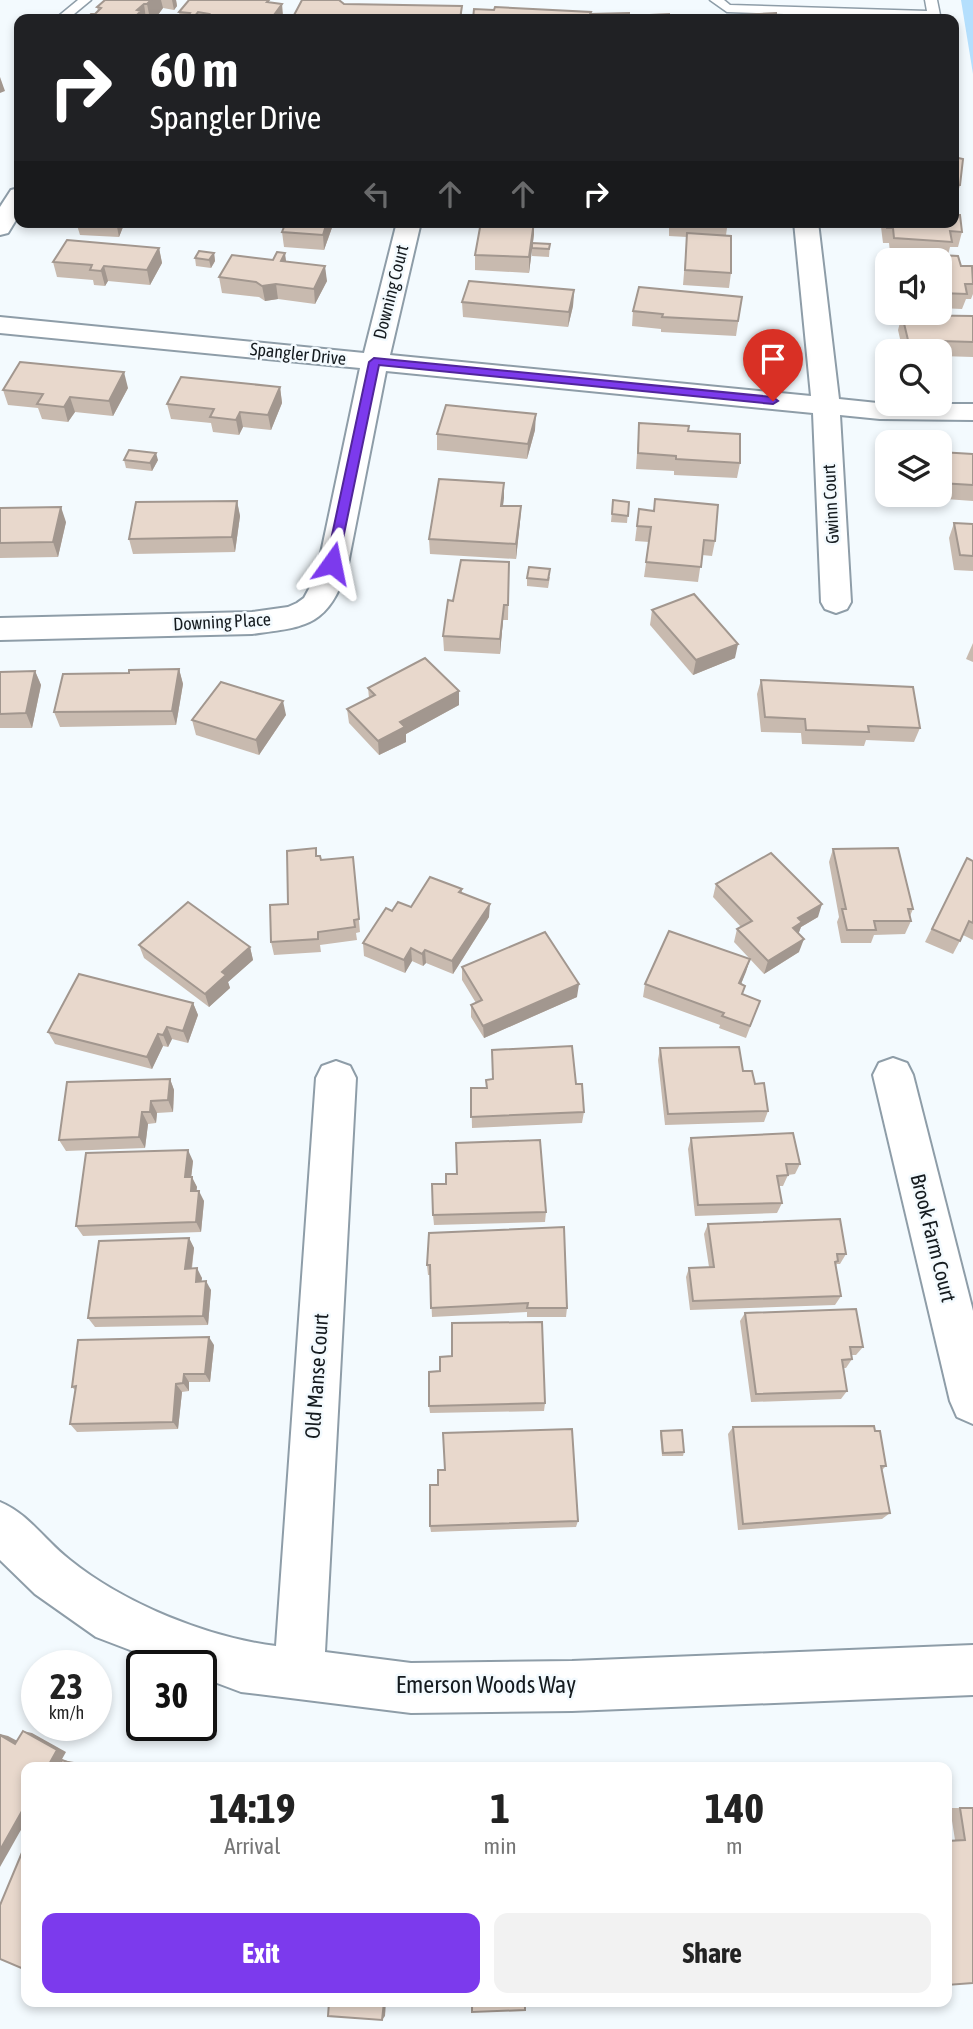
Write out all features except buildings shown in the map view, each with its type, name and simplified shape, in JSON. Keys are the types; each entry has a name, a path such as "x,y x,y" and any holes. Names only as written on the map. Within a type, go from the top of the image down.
{"street":[{"path":"0,228 14,204"},
{"name":"Downing Court","path":"374,362 407,228"},
{"name":"Gwinn Court","path":"807,228 826,406 836,602"},
{"name":"Spangler Drive","path":"0,325 880,411 973,412"},
{"name":"Downing Place","path":"0,629 252,623 285,619 307,610 320,600 332,563 374,362"},
{"name":"Brook Farm Court","path":"893,1075 973,1401"},
{"name":"Old Manse Court","path":"299,1674 336,1078"},
{"name":"Emerson Woods Way","path":"0,1526 52,1577 114,1619 241,1667 411,1688 572,1686 973,1670"}],"lane":[{"path":"67,14 85,0"},
{"path":"716,0 727,8 904,14"}],"shaded area":[{"path":"961,0 973,0 973,74"}],"route":[{"path":"332,563 374,362 773,401"}]}
